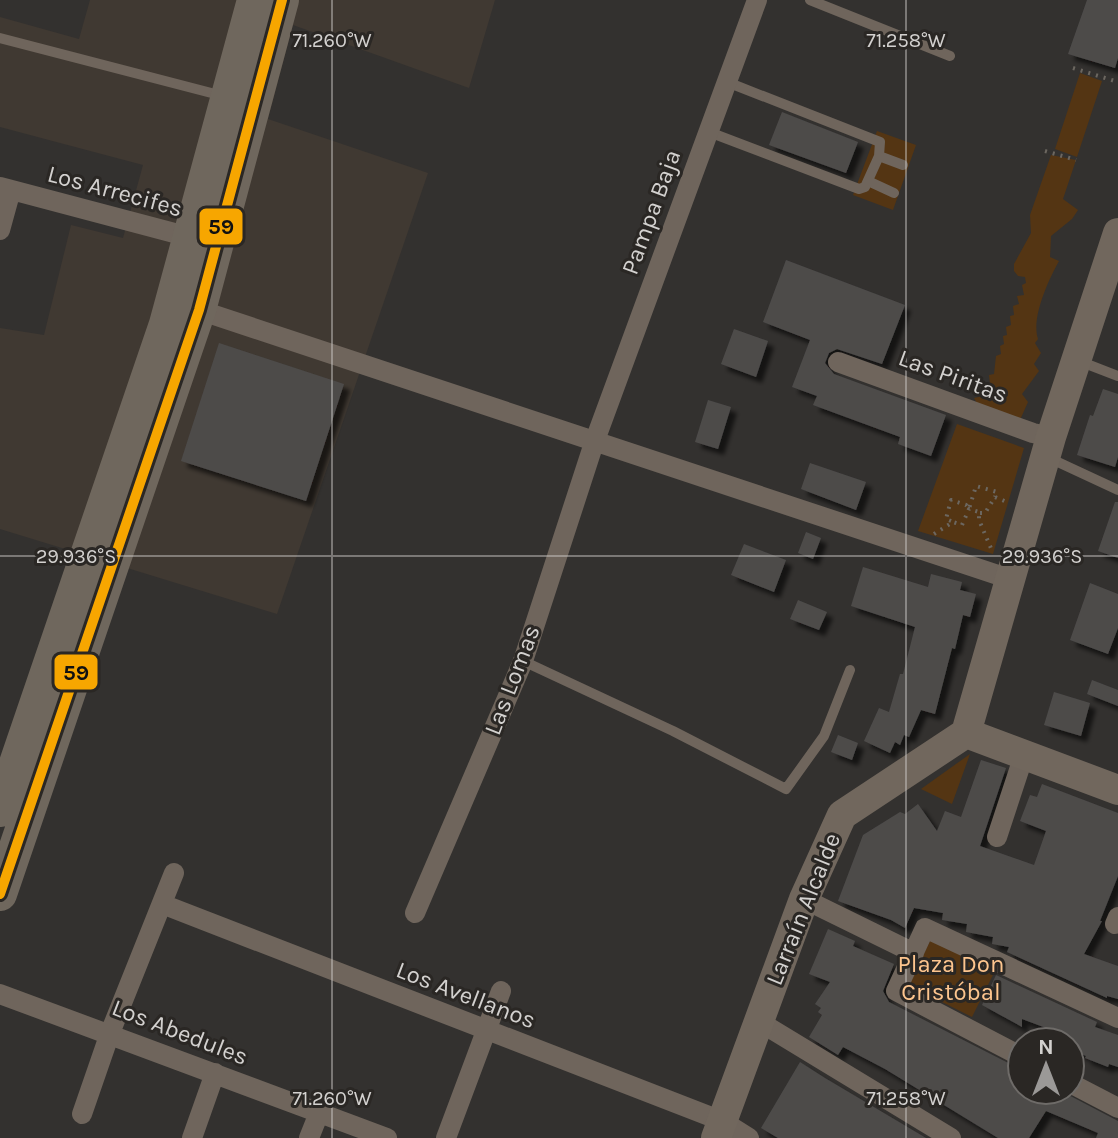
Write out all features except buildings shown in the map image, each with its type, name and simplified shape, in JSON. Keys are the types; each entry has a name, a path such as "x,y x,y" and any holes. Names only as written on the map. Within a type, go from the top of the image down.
{"main road":[{"path":"0,894 199,310 204,241 229,98 254,0"},
{"path":"0,810 166,324 204,241 282,0"}],"street":[{"name":"Pampa Baja","path":"594,443 757,0"},
{"name":"Los Arrecifes","path":"5,189 204,241"},
{"path":"0,230 5,189"},
{"path":"1118,233 1048,446 966,733 1118,790"},
{"path":"199,310 1010,579"},
{"name":"Las Piritas","path":"838,362 1033,433 1048,446"},
{"name":"Las Lomas","path":"415,913 523,661 594,443"},
{"name":"Larraín Alcalde","path":"719,1130 804,899 842,815 966,733"},
{"path":"997,837 1024,755"},
{"path":"82,1114 110,1033 174,873"},
{"path":"804,899 914,953"},
{"name":"Los Avellanos","path":"162,904 486,1031 719,1130 749,1138"},
{"path":"1006,1049 896,991 925,928 1118,1018"},
{"path":"446,1138 501,991"},
{"name":"Los Abedules","path":"0,994 387,1138"},
{"path":"758,1021 951,1138"},
{"path":"192,1138 215,1073"},
{"path":"1086,1091 1118,1108"},
{"path":"309,1138 319,1113"}],"lane":[{"path":"810,0 950,56"},
{"path":"0,38 229,98"},
{"path":"709,132 859,189 865,187 879,156 880,142 727,82"},
{"path":"879,156 903,165"},
{"path":"868,181 894,193"},
{"path":"1076,361 1118,376"},
{"path":"1048,446 1118,490"},
{"path":"523,661 673,731 786,789 824,736 850,670"}],"path":[{"path":"1073,68 1118,82"},
{"path":"1045,151 1076,160"},
{"path":"995,497 985,513 969,509 951,500 946,519 962,525 969,509 976,486 997,492 995,497"},
{"path":"995,497 1030,511"},
{"path":"979,512 979,520 993,554 1010,579"},
{"path":"911,547 953,522"}],"shaded area":[{"path":"90,0 495,0 469,88 293,25 268,119 428,173 277,614 0,529 0,328 44,335 71,225 123,238 143,165 0,127 0,17 79,39"}],"green space":[{"path":"1080,73 1102,81 1077,157 1055,149"},
{"path":"877,131 916,145 893,210 853,195"},
{"path":"1051,155 1076,160 1063,199 1078,210 1051,236 1050,257 1059,261 1039,310 1038,339 1035,343 1041,353 1034,364 1039,371 1022,394 1028,402 1020,420 979,407 974,398 987,395 985,385 990,384 989,375 994,374 996,356 1001,354 1003,336 1007,335 1006,327 1011,325 1010,316 1014,315 1013,306 1019,304 1017,296 1024,295 1022,285 1026,283 1025,277 1018,276 1014,264 1031,233 1030,215"},
{"path":"957,424 1024,448 993,554 918,531"},
{"path":"970,754 952,804 921,789"},
{"name":"Plaza Don Cristóbal","path":"931,939 995,971 972,1017 908,985"}],"transit line":[{"name":"59","path":"0,894 199,310 282,0"}]}
